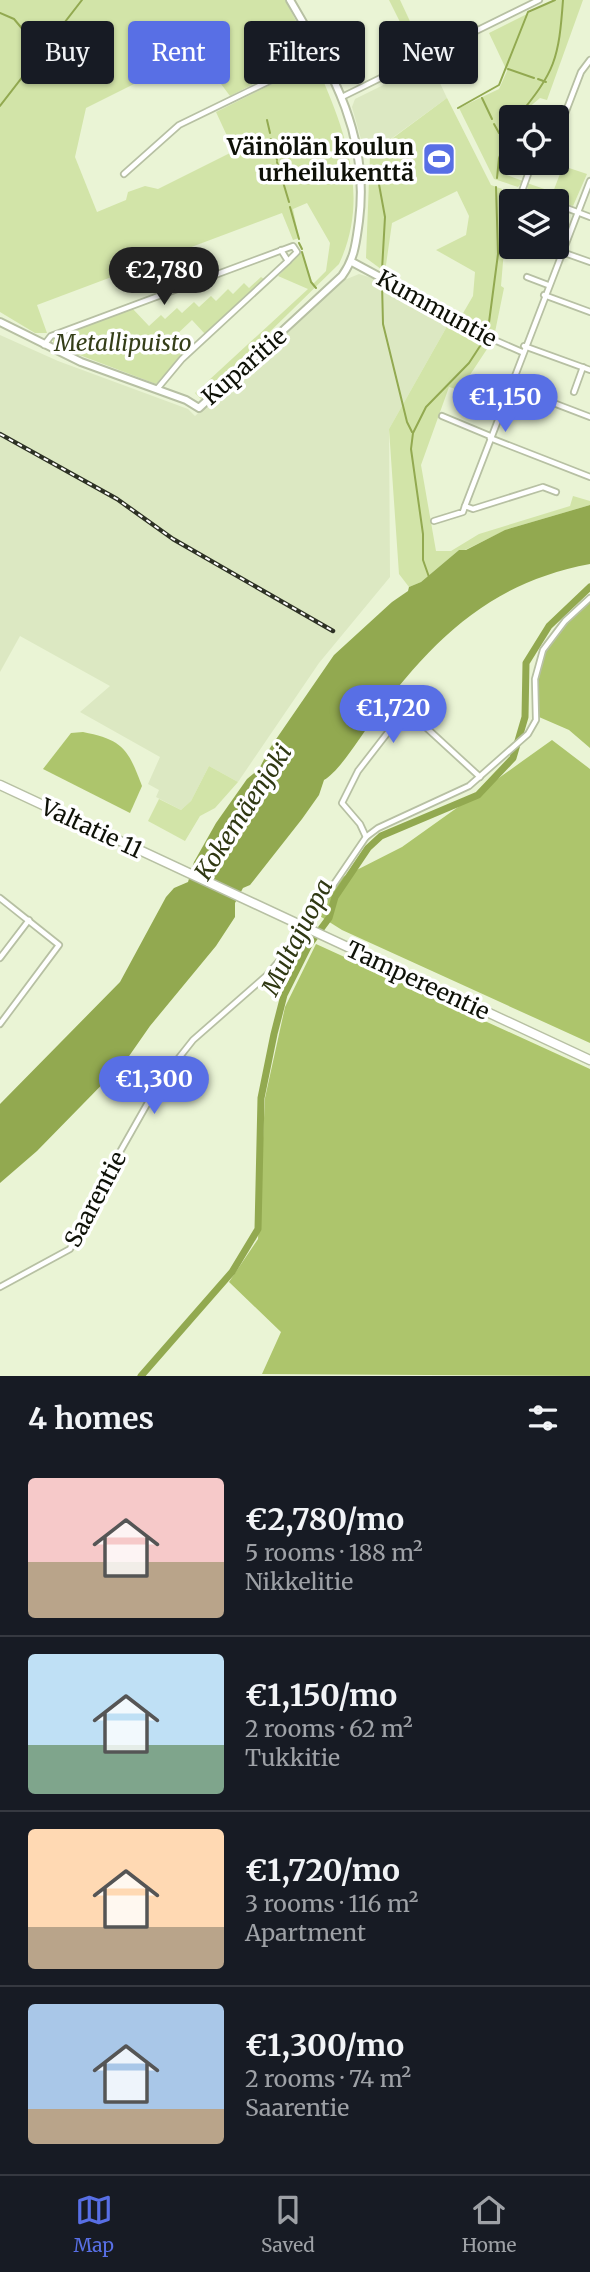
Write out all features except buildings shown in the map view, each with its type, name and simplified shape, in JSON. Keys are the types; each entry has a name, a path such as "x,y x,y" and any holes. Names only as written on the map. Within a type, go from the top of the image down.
{"highway":[{"name":"Valtatie 11","path":"0,785 245,900"},
{"name":"Tampereentie","path":"245,900 590,1060"}],"street":[{"path":"290,0 302,21"},
{"path":"342,97 526,3 539,0"},
{"path":"568,105 581,72 590,60"},
{"path":"124,174 179,125 263,84"},
{"path":"335,84 359,150 362,176 352,262"},
{"path":"569,232 590,181"},
{"path":"569,209 590,217"},
{"path":"43,346 51,336 280,249 293,246 296,248 288,261 182,359 157,389"},
{"path":"280,249 288,261"},
{"path":"569,254 590,262"},
{"path":"434,521 463,512 558,259"},
{"name":"Kummuntie","path":"352,262 483,335 590,370"},
{"name":"Kuparitie","path":"0,322 43,346 157,389 199,408 327,292 352,262"},
{"path":"527,277 548,285"},
{"path":"544,295 590,312"},
{"path":"573,392 583,367"},
{"path":"509,386 590,416"},
{"path":"442,416 590,477"},
{"path":"465,506 473,509 543,487 556,492"},
{"path":"480,778 406,709 358,771 342,803 360,824 366,837 378,828 438,802 480,778 533,726 537,714 537,663 550,639 590,598"},
{"name":"Saarentie","path":"0,1287 70,1249 95,1196 159,1083 192,1040 266,976 304,928 366,837"},
{"path":"0,898 59,945 0,1024"},
{"path":"0,958 29,920"}],"shaded area":[{"path":"385,84 440,84 447,98 366,157 352,107 355,99"},
{"path":"359,274 372,278 450,321 389,429 390,577 319,663 238,782 209,766 191,801 181,810 156,797 159,790 148,784 160,757 80,712 110,686 20,636 0,672 0,335 58,361 188,409 195,416 342,281"},
{"path":"590,602 590,748 569,730 539,717 538,695 539,678 546,652 562,629"},
{"path":"83,732 116,743 128,755 142,786 130,813 43,769 71,733"},
{"path":"552,740 590,769 590,1043 342,930 315,913 339,879 402,847"},
{"path":"316,944 590,1069 590,1376 262,1374 281,1332 229,1282 258,1239 265,1098 285,1007"}],"green space":[{"path":"0,0 285,0 296,21 244,21 244,84 254,84 230,96 221,84 230,84 230,21 128,21 128,84 134,84 86,108 75,157 97,212 126,200 128,192 145,186 158,189 234,151 216,112 272,84 324,84 351,165 353,215 339,264 201,399 195,393 308,289 278,276 302,252 313,284 326,271 330,243 307,203 293,209 299,238 293,240 282,213 37,305 47,333 35,333 0,312"},
{"path":"389,0 400,0 410,21 400,21"},
{"path":"555,0 583,0 547,100 540,98 532,105 499,105 499,175 523,181 518,187 494,179 459,108 499,89 507,71 489,33"},
{"path":"447,98 491,185 502,189 499,189 499,259 503,259 501,286 504,288 495,332 462,315 473,296 475,272 436,250 466,235 469,216 457,191 392,223 385,272 366,258 370,155"},
{"path":"569,168 587,174 573,206 569,205 569,189 554,189 560,175 569,175"},
{"path":"527,183 544,189 528,189"},
{"name":"Metallipuisto","path":"261,277 264,279 205,334 192,320 174,337 181,356 156,384 53,345 53,339 61,335 132,308 149,326 161,315 165,319 177,308 182,313 194,302 199,307 211,296 216,301 228,289 233,294 244,283 249,288"},
{"path":"450,321 491,343 460,390 449,387 421,465 436,551 451,551 479,534 570,506 573,496 590,501 590,505 508,529 463,551 459,550 421,582 409,587 399,574 389,429"},
{"path":"209,766 238,782 215,808 200,816 185,841 148,821 159,799 181,810 191,801"}],"water":[{"name":"Kokemäenjoki","path":"590,505 590,564 554,573 493,600 467,618 419,663 396,689 344,761 324,780 319,795 302,819 250,885 243,888 235,903 235,917 216,946 150,1026 127,1059 37,1151 0,1183 0,1104 120,982 166,897 174,888 188,882 194,862 216,823 247,779 259,769 270,748 334,655 392,602 408,591 409,587 421,582 459,550 466,550 505,530"}],"waterway":[{"path":"0,106 82,0"},
{"path":"458,108 499,85 528,12 555,0"},
{"path":"527,105 540,89 553,64 563,0"},
{"path":"0,13 14,19 21,27"},
{"path":"508,69 534,78"},
{"path":"538,79 546,82"},
{"path":"482,98 492,119"},
{"path":"267,120 270,133"},
{"path":"494,124 499,133"},
{"path":"271,139 277,160"},
{"path":"497,178 499,158"},
{"path":"277,162 289,202"},
{"path":"376,168 385,217 382,270"},
{"path":"488,330 498,254 496,187"},
{"path":"290,207 299,239"},
{"path":"299,243 302,249"},
{"path":"302,252 311,282 316,288"},
{"path":"382,283 383,324 407,422 412,432"},
{"path":"429,577 423,560 423,534 411,449 413,433 426,407 469,363 484,340"},
{"name":"Multajuopa","path":"141,1376 232,1272 258,1229 261,1098 274,1034 284,995 309,945 329,918 335,897 368,848 381,836 478,795 513,758 525,717 526,663 549,626 590,587"}],"railway":[{"path":"0,434 117,499 173,539 333,631"}],"place":[{"name":"Väinölän koulun urheilukenttä","path":"439,159"}]}
